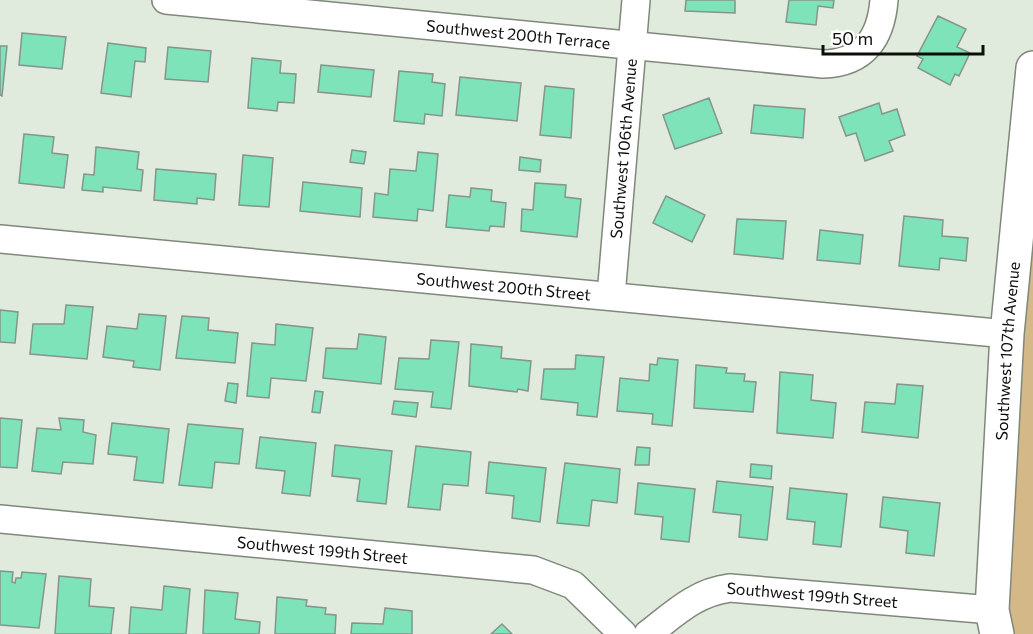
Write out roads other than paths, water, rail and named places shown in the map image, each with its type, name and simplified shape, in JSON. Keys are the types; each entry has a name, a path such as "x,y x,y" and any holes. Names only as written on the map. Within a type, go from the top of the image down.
{"main road":[{"name":"Southwest 107th Avenue","path":"995,622 1007,334 1033,68"}],"street":[{"name":"Southwest 200th Terrace","path":"166,0 823,64 848,61 867,49 880,26 884,0"},
{"name":"Southwest 106th Avenue","path":"611,296 636,0"},
{"name":"Southwest 200th Street","path":"0,239 1007,334"},
{"name":"Southwest 199th Street","path":"0,519 533,570 573,585 623,634"},
{"name":"Southwest 199th Street","path":"648,634 696,598 714,590 730,588 995,622"}]}
